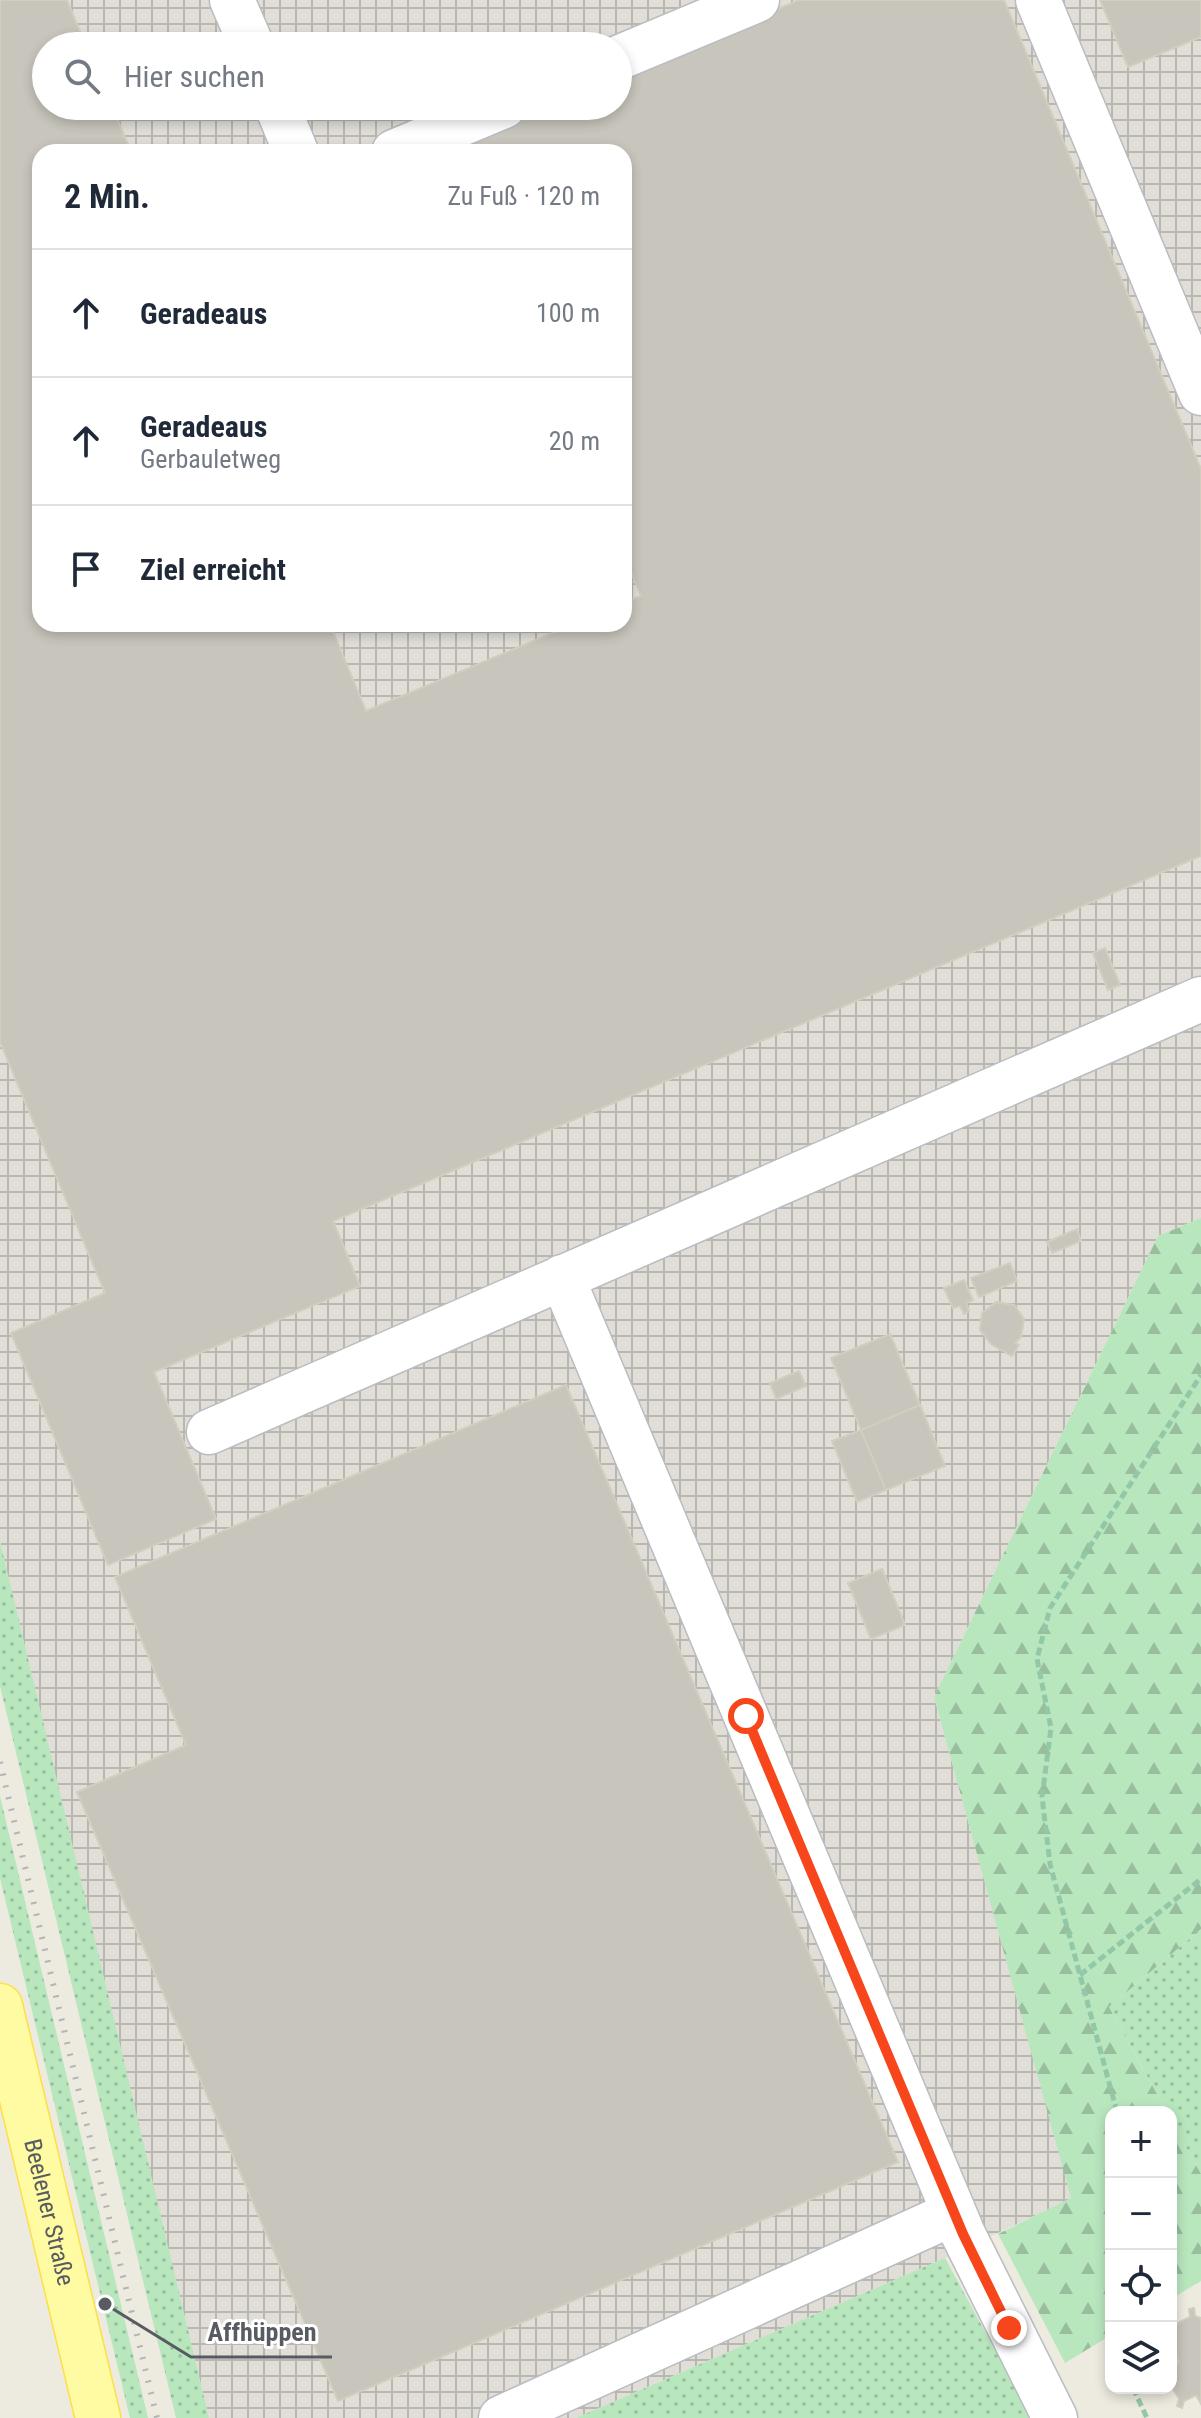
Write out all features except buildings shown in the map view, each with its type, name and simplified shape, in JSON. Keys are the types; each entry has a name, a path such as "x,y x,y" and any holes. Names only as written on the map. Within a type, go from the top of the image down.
{"main road":[{"name":"Beelener Straße","path":"0,2006 98,2418"}],"street":[{"path":"232,0 246,32"},
{"path":"632,52 757,0"},
{"path":"1038,0 1201,393"},
{"path":"283,120 293,144"},
{"path":"413,144 471,120"},
{"path":"209,1432 1201,999"},
{"path":"562,1277 959,2224 1055,2418"},
{"path":"501,2418 959,2224"}],"path":[{"path":"1115,2106 1050,1864 1042,1797 1051,1728 1037,1659 1050,1608 1201,1375"},
{"path":"1080,1975 1201,1879"},
{"path":"1136,2394 1147,2418"}],"shaded area":[{"path":"0,0 1201,0 1201,1218 1158,1236 934,1697 1072,2198 945,2258 576,2418 209,2418 57,1792 0,1541"}],"green space":[{"path":"1201,1218 1201,1929 1109,2007 1164,2106 1105,2106 1105,2339 1065,2363 998,2234 1071,2198 934,1697 1158,1236"},
{"path":"0,1541 209,2418 176,2418 0,1686"},
{"path":"0,1796 148,2418 130,2418 0,1878"},
{"path":"1201,1929 1201,2174 1177,2131 1177,2106 1164,2106 1109,2007"},
{"path":"1177,2131 1201,2174 1201,2281 1177,2295"},
{"path":"945,2258 1032,2418 576,2418"}],"railway":[{"path":"0,1762 157,2418"}],"place":[{"name":"Affhüppen","path":"105,2304"}],"route":[{"path":"746,1716 963,2234 1009,2328"}]}
